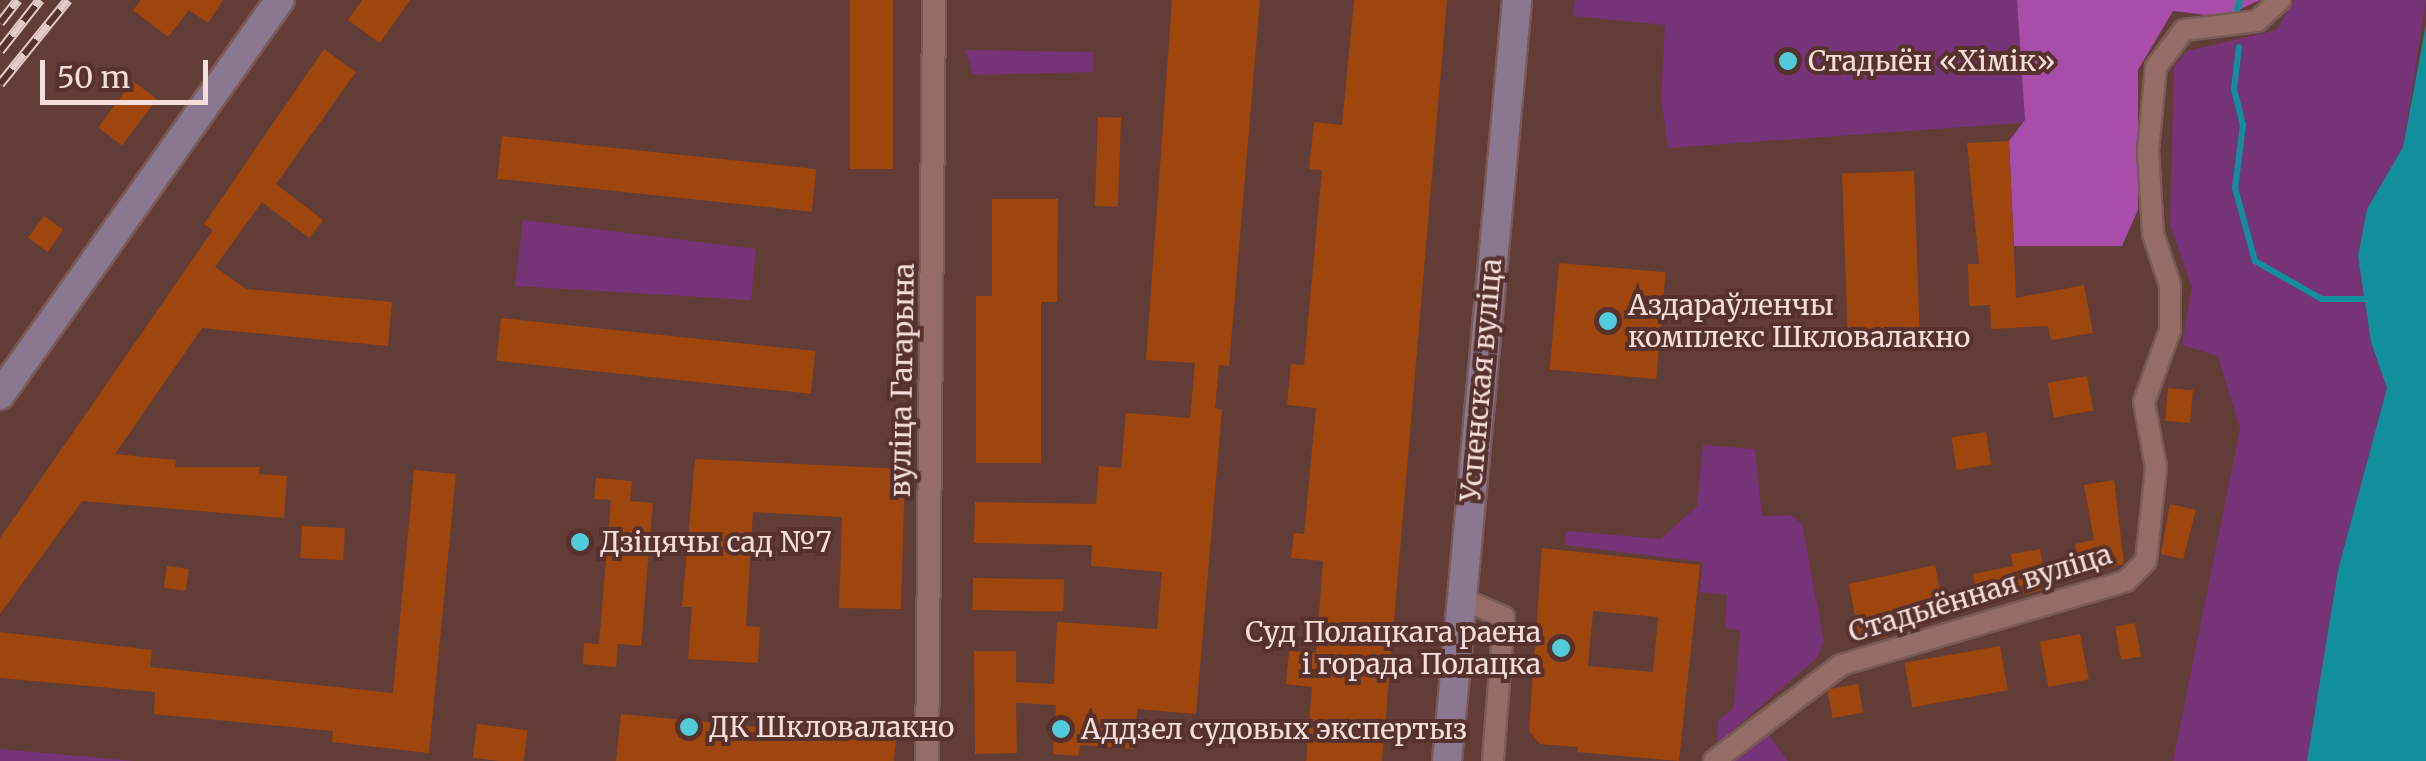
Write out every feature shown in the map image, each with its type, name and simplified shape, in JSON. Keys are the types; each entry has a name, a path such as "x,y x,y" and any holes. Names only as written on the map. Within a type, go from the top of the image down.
{"main road":[{"path":"0,395 280,0"},
{"name":"Успенская вуліца","path":"1447,760 1517,0"}],"street":[{"name":"вуліца Гагарына","path":"928,761 934,0"},
{"name":"Стадыённая вуліца","path":"1714,761 1840,665 2126,581 2146,561 2156,467 2144,402 2170,330 2170,285 2153,234 2149,134 2156,66 2184,30 2226,29 2257,21 2280,0"},
{"path":"1460,598 1504,617 1493,761"}],"shaded area":[{"path":"1575,0 2126,0 2133,115 1668,148 1661,98 1665,25 1573,16"},
{"path":"2017,0 2260,0 2223,17 2173,11 2138,70 2138,210 2122,246 2014,246 2009,141 2025,120"},
{"path":"2294,0 2426,0 2403,147 2367,209 2358,255 2371,342 2387,388 2338,570 2307,761 2173,761 2240,429 2218,356 2182,345 2192,287 2170,225 2174,66 2187,51 2277,30"},
{"path":"965,50 1093,52 1093,72 973,75"},
{"path":"523,220 756,249 751,300 515,286"},
{"path":"1703,445 1755,449 1762,516 1791,515 1802,524 1824,642 1817,658 1717,744 1718,721 1734,707 1740,630 1725,628 1727,595 1700,592 1703,562 1565,545 1567,531 1661,539 1697,506"},
{"path":"1769,735 1788,761 1732,761 1759,737"},
{"path":"0,749 135,761 0,761"}],"water":[{"path":"2426,24 2426,761 2307,761 2338,570 2387,388 2371,342 2358,256 2367,209 2403,147"}],"building":[{"path":"141,0 223,0 208,23 189,10 168,37 133,10"},
{"path":"362,0 410,0 380,43 348,20"},
{"path":"850,0 893,0 893,169 850,169"},
{"path":"1172,0 1260,0 1229,366 1219,365 1215,408 1222,409 1196,714 1137,709 1134,749 1080,745 1079,756 1053,754 1056,705 1016,703 1017,753 975,754 974,651 1016,651 1016,682 1054,684 1057,622 1157,629 1162,572 1091,566 1092,545 974,543 975,502 1096,504 1099,466 1121,468 1126,413 1190,418 1195,363 1146,360"},
{"path":"1354,0 1447,0 1382,761 1306,761 1312,687 1286,684 1289,651 1316,653 1323,561 1291,558 1294,533 1304,534 1316,408 1287,405 1291,364 1304,365 1322,170 1309,169 1314,122 1342,125"},
{"path":"324,49 356,72 276,184 323,220 309,238 262,202 215,267 246,289 392,302 388,346 202,328 115,454 176,460 175,467 260,467 259,474 287,476 284,518 82,501 0,614 0,538 213,230 204,224"},
{"path":"133,81 157,99 122,145 98,127"},
{"path":"1098,117 1121,118 1118,207 1095,206"},
{"path":"502,136 816,169 812,212 498,179"},
{"path":"2009,141 2016,298 2084,285 2093,333 2051,340 2048,326 1991,329 1990,305 1969,306 1968,264 1979,264 1967,143"},
{"path":"1914,171 1920,338 1848,340 1842,174"},
{"path":"992,199 1058,199 1057,302 1041,302 1041,463 976,463 976,296 992,296"},
{"path":"44,216 63,230 48,252 28,238"},
{"name":"Аздараўленчы комплекс Шкловалакно","path":"1559,263 1666,272 1656,379 1550,370"},
{"path":"501,318 815,351 811,394 497,361"},
{"path":"2087,376 2093,410 2054,417 2048,383"},
{"path":"2168,388 2193,390 2190,423 2165,421"},
{"path":"1986,432 1991,465 1957,470 1951,437"},
{"path":"695,459 905,469 901,609 839,608 842,517 753,512 746,626 760,627 758,663 688,659 692,607 682,607"},
{"path":"414,470 456,474 429,753 332,742 333,731 154,714 155,692 0,678 0,632 152,650 150,667 393,693"},
{"path":"596,478 632,481 630,501 653,503 641,646 618,644 616,667 583,664 584,643 599,644 611,500 594,499"},
{"path":"2114,480 2124,564 2081,576 2075,544 2094,540 2084,485"},
{"path":"2170,504 2196,510 2183,559 2161,554"},
{"path":"302,526 345,528 343,560 300,558"},
{"name":"Суд Полацкага раена і горада Полацка","path":"1542,548 1700,565 1679,761 1577,752 1578,747 1540,744 1529,731","holes":["1593,611 1658,617 1653,672 1588,666"]},
{"path":"2040,549 2047,589 1978,605 1973,574 2013,566 2011,554"},
{"path":"1935,565 1945,617 1885,627 1887,637 1860,642 1849,584"},
{"path":"167,566 189,569 186,591 164,588"},
{"path":"973,578 1064,580 1063,612 972,610"},
{"path":"2135,623 2141,656 2121,660 2115,626"},
{"path":"2080,634 2089,679 2049,687 2040,642"},
{"path":"2000,646 2008,690 1912,707 1904,663"},
{"path":"1858,684 1863,713 1833,718 1827,689"},
{"name":"ДК Шкловалакно","path":"621,714 896,740 894,761 616,761"},
{"path":"477,724 528,730 524,761 473,758"}],"waterway":[{"path":"2237,10 2240,0"},
{"path":"2239,47 2234,89 2243,125 2235,188 2255,261 2322,299 2370,299"}],"railway":[{"path":"0,23 18,0"},
{"path":"0,51 40,0"},
{"path":"0,84 68,0"}],"place":[{"name":"Стадыён «Хімік»","path":"1788,61"},
{"name":"Аздараўленчы комплекс Шкловалакно","path":"1608,321"},
{"name":"Дзіцячы сад №7","path":"580,542"},
{"name":"Суд Полацкага раена і горада Полацка","path":"1561,648"},
{"name":"ДК Шкловалакно","path":"689,727"},
{"name":"Аддзел судовых экспертыз","path":"1061,729"}]}
